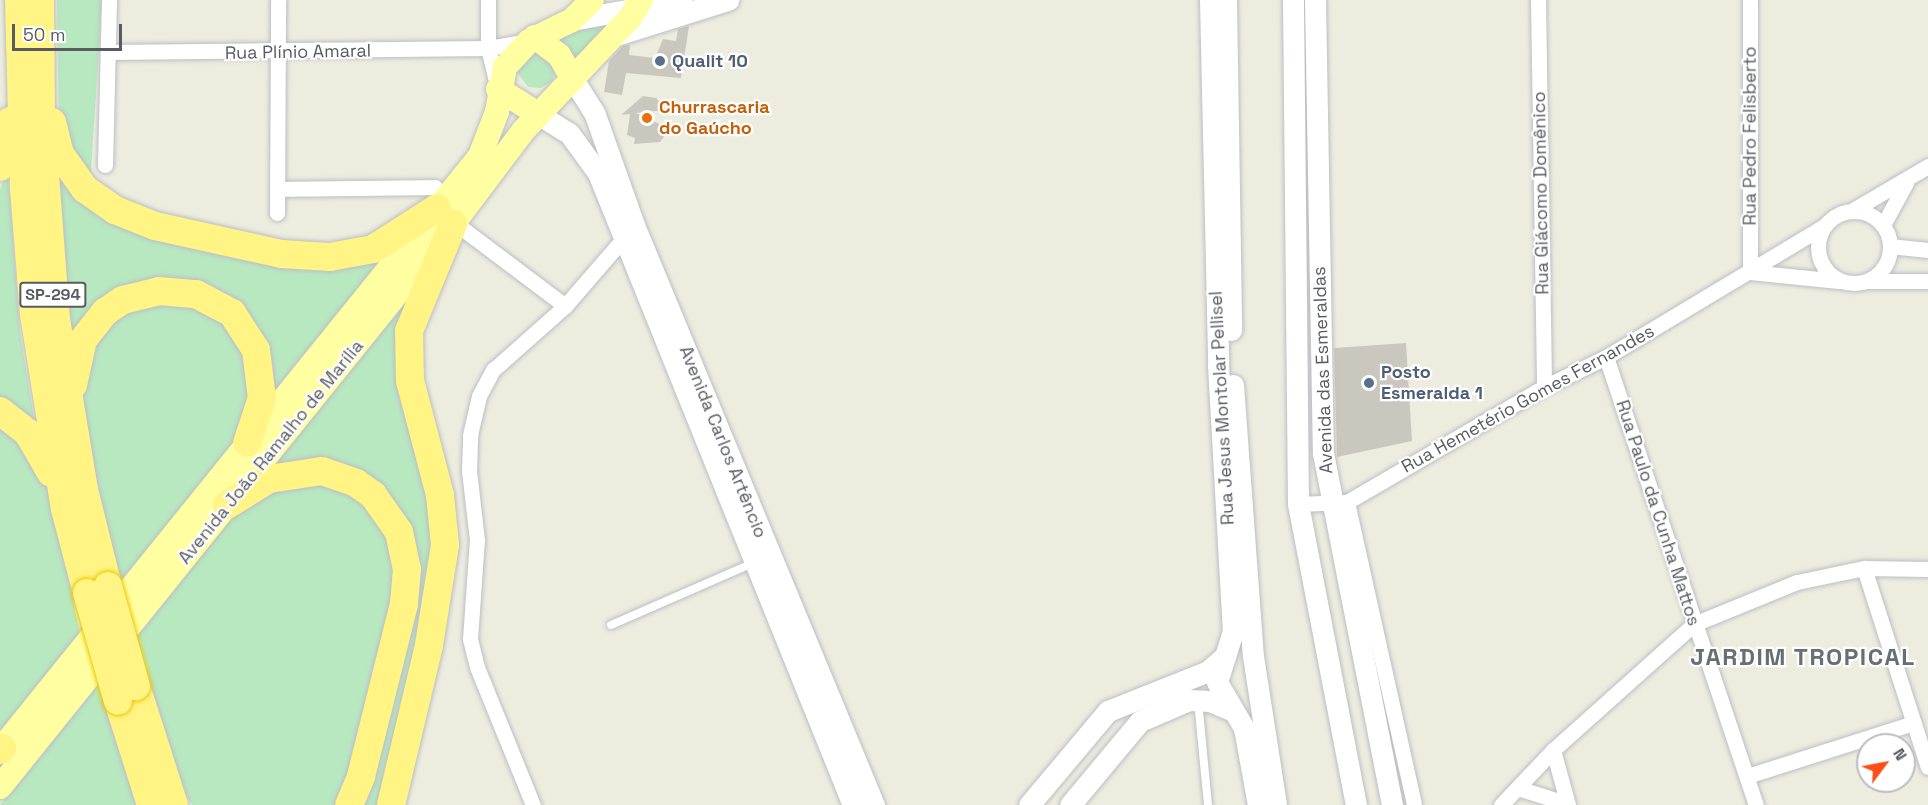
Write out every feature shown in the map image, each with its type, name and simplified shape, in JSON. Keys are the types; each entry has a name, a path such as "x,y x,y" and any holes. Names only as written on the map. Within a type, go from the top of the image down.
{"highway":[{"name":"SP-294","path":"33,6 18,41 33,304 65,508 97,590 127,694 151,805"},
{"name":"SP-294","path":"33,6 56,319 97,590"},
{"path":"33,6 60,154 85,189 133,219 281,254 330,257 372,249 447,212"},
{"path":"0,167 10,120 18,41"},
{"path":"391,805 429,645 445,545 440,495 410,381 409,331 447,212"},
{"path":"70,414 76,359 93,325 123,300 178,290 215,302 232,313 256,350 262,398 247,443"},
{"path":"0,411 37,445 65,508"},
{"path":"227,506 269,479 322,471 356,483 372,495 399,532 407,569 404,604 362,777 349,805"},
{"name":"SP-294","path":"127,694 159,763 174,805"},
{"path":"159,763 186,805"}],"main road":[{"path":"572,20 592,0"},
{"path":"532,39 572,20 639,4 681,0"},
{"path":"613,36 728,0"},
{"name":"Rua Jesus Montolar Pellisel","path":"1210,0 1218,68 1232,369 1253,656 1258,703 1276,805"},
{"name":"Rua Jesus Montolar Pellisel","path":"1226,0 1218,68 1233,631 1217,682 1244,728 1258,805"},
{"name":"Avenida das Esmeraldas","path":"1293,0 1298,504 1356,805"},
{"name":"Avenida das Esmeraldas","path":"1315,0 1323,453 1339,502 1392,805"},
{"name":"Avenida João Ramalho de Marília","path":"1,749 247,443 447,212 613,36 639,4"},
{"path":"532,39 559,55 573,79"},
{"name":"Avenida João Ramalho de Marília","path":"0,787 227,506 447,212 480,156 497,112 498,88 505,68 532,39"},
{"name":"Avenida Carlos Artêncio","path":"573,79 594,112 628,232"},
{"path":"498,88 538,114"},
{"name":"Avenida Carlos Artêncio","path":"538,114 556,121 585,149 628,232 710,432 874,805"},
{"path":"1293,157 1316,156"},
{"name":"Avenida Carlos Artêncio","path":"710,432 754,562 854,805"},
{"path":"1029,805 1108,711 1208,671 1226,654 1246,650 1253,656"},
{"path":"1070,805 1140,722 1178,704 1198,700 1234,712 1258,703"}],"street":[{"path":"105,165 109,0"},
{"path":"278,0 278,213"},
{"path":"488,0 488,48 498,88"},
{"name":"Rua Giácomo Domênico","path":"1538,0 1544,387"},
{"name":"Rua Pedro Felisberto","path":"1750,0 1750,272"},
{"name":"Rua Plínio Amaral","path":"108,52 279,53 488,48 532,39"},
{"name":"Rua Hemetério Gomes Fernandes","path":"1298,504 1339,502 1544,387 1606,357 1824,226 1906,182 1928,166"},
{"name":"Rua Hemetério Gomes Fernandes","path":"1883,225 1906,182"},
{"path":"278,189 447,212 565,306"},
{"path":"1853,210 1875,217 1883,225 1890,246 1884,267 1867,280"},
{"path":"1824,226 1820,259 1845,282"},
{"path":"533,805 477,667 470,617 477,540 469,471 479,396 493,370 565,306 628,232"},
{"path":"1890,246 1928,250"},
{"path":"1750,272 1845,282 1928,281"},
{"name":"Rua Paulo da Cunha Mattos","path":"1606,357 1756,805"},
{"path":"1339,502 1414,805"},
{"path":"1864,568 1928,767"},
{"path":"1501,805 1521,789 1553,750 1694,624 1797,582 1864,568 1928,568"},
{"path":"1747,776 1913,723"},
{"path":"1553,750 1568,805"},
{"path":"1521,789 1568,805"}],"lane":[{"path":"611,625 754,562"},
{"path":"1198,700 1208,805"}],"green space":[{"path":"57,0 102,0 90,186 59,122"},
{"path":"615,17 574,65 555,40 570,26"},
{"path":"533,49 556,68 552,81 541,88 528,87 517,72 517,66"},
{"path":"55,154 80,190 287,260 399,242 267,404 270,379 197,287 72,333"},
{"path":"8,174 20,332 36,431 0,402 0,188"},
{"path":"429,265 412,303 438,512 386,805 354,805 409,607 372,489 260,476"},
{"path":"205,301 255,362 248,429 120,585 81,406 84,351 129,303"},
{"path":"0,414 47,479 81,639 0,737"},
{"path":"271,482 349,484 401,555 345,805 192,805 183,790 135,635 230,513"},
{"path":"100,678 139,805 0,805 42,753"}],"building":[{"name":"Qualit 10","path":"689,26 681,78 626,73 622,95 604,92 609,61 623,46 630,45 629,55 655,58 663,39 676,41 678,29"},
{"name":"Churrascaria do Gaúcho","path":"643,96 656,98 666,110 636,113 670,129 660,142 634,144 635,138 627,135 630,114 621,115"},
{"name":"Posto Esmeralda 1","path":"1406,343 1412,441 1337,457 1334,348"}],"place":[{"name":"Qualit 10","path":"660,61"},
{"name":"Churrascaria do Gaúcho","path":"647,118"},
{"name":"Posto Esmeralda 1","path":"1369,383"}],"district":[{"name":"JARDIM TROPICAL","path":"1803,657"}]}
